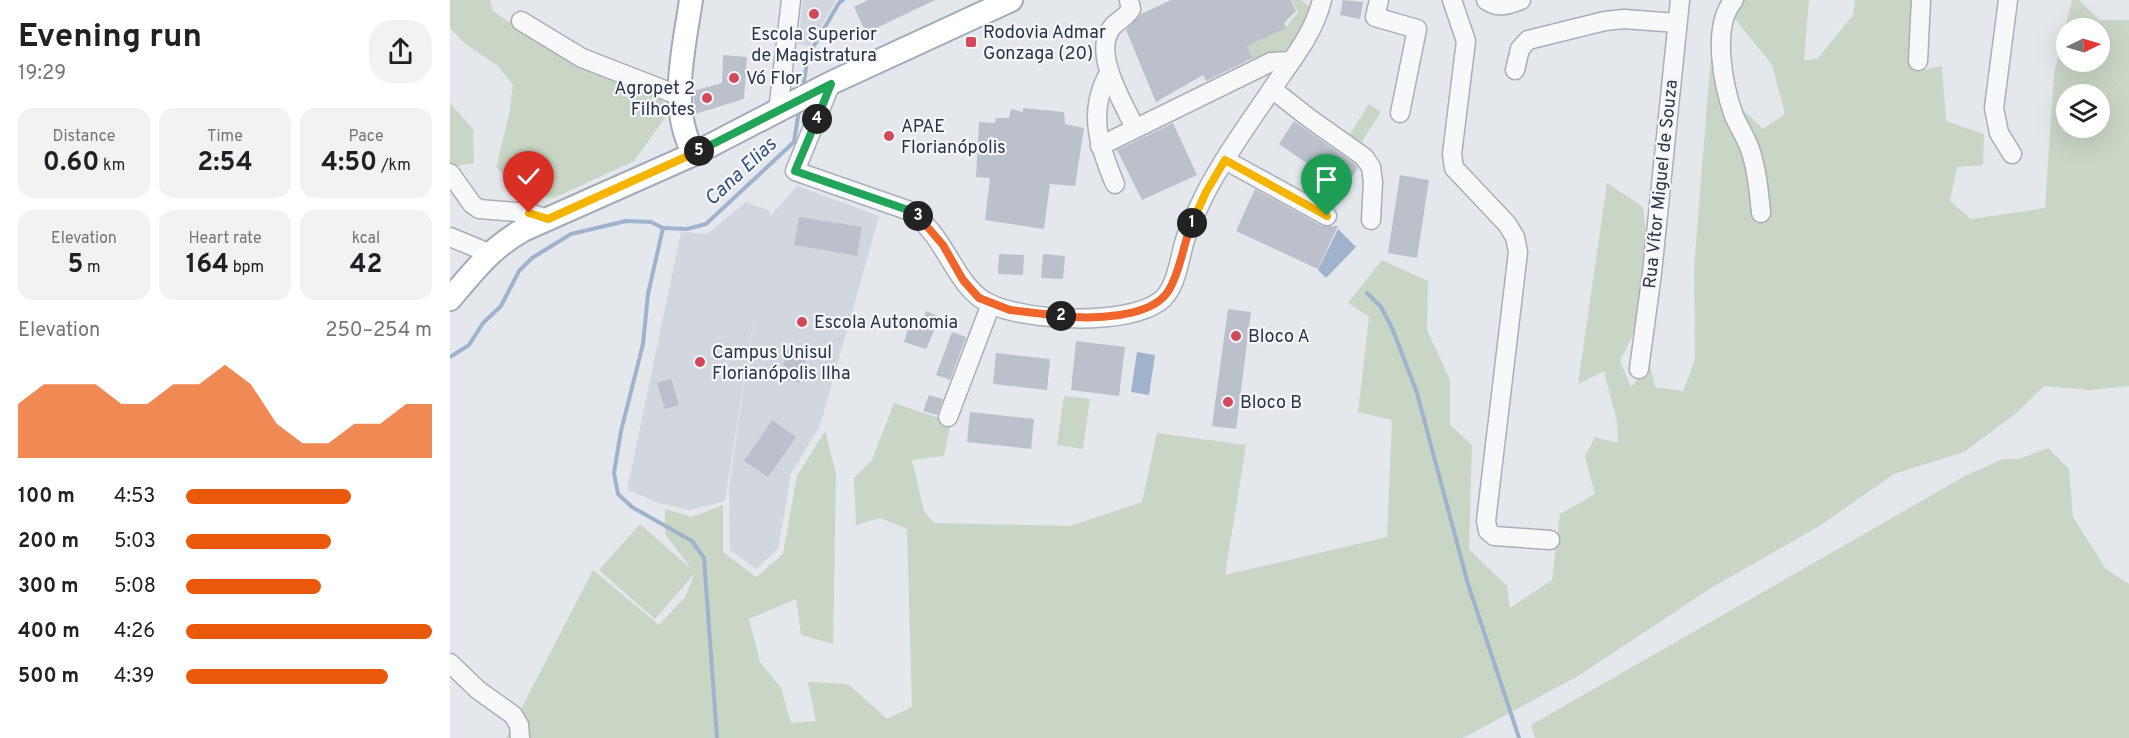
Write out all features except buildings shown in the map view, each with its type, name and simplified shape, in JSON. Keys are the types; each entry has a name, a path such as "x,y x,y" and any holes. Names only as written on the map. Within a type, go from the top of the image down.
{"main road":[{"path":"691,0 680,96 684,132 694,154"},
{"path":"450,298 489,252 505,240 694,154 816,91 1011,0"}],"street":[{"path":"778,111 791,0"},
{"path":"1129,0 1131,9 1129,14 1112,25 1107,35 1106,46 1109,73 1135,128"},
{"path":"816,91 795,171 908,210 919,216 943,245 971,291 991,304 1038,315 1071,317 1128,313 1156,303 1170,289 1195,216 1225,160 1307,39 1322,0"},
{"path":"1379,0 1375,17 1417,29 1400,113"},
{"path":"1452,0 1466,41 1452,154 1454,168 1507,225 1515,237 1518,252 1486,521 1488,531 1494,536 1550,540"},
{"path":"1486,0 1492,5 1506,6 1521,0"},
{"name":"Rua Vítor Miguel de Souza","path":"1639,369 1652,273 1680,0"},
{"path":"1734,0 1727,8 1724,20 1722,68 1734,115 1750,149 1758,182 1761,213"},
{"path":"1918,61 1921,0"},
{"path":"2008,0 1994,108 1999,133 2012,154"},
{"path":"1515,70 1520,49 1527,40 1605,21 1624,19 1677,23"},
{"path":"521,21 582,58 680,96"},
{"path":"1100,146 1271,62 1291,62"},
{"path":"1109,73 1097,99 1100,146 1115,184"},
{"path":"1272,89 1364,157 1371,167 1371,220"},
{"path":"1225,160 1327,216"},
{"path":"450,173 472,204 479,209 529,213 548,219"},
{"path":"450,237 489,252"},
{"path":"948,417 991,304"},
{"path":"450,663 478,690 513,715 519,725 520,738"}],"shaded area":[{"name":"Escola Superior de Magistratura","path":"803,0 836,0 810,46 798,44"},
{"path":"797,186 879,216 820,426 791,474 778,549 756,569 730,550 729,486 759,285 725,501 690,510 659,503 627,490 681,232 707,234 746,202 770,211 770,217"}],"green space":[{"path":"450,0 490,0 493,11 557,54 660,97 670,111 634,161 554,198 524,196 496,167 509,115 513,85 498,66 463,42 450,28"},
{"path":"1292,0 1301,0 1311,7 1303,28 1285,50 1257,67 1247,46 1285,28 1298,12"},
{"path":"1731,0 1809,0 1804,60 1817,59 1853,15 1855,0 1911,0 1917,71 1942,66 1946,121 1984,134 1983,165 1957,167 1950,201 1971,219 2045,208 2056,66 2056,72 2110,72 2110,20 2129,20 2129,386 2091,390 2044,386 2014,415 1964,452 1894,474 1821,525 1711,588 1578,676 1463,738 506,738 593,570 659,625 685,597 695,573 655,619 599,570 640,524 691,569 665,534 665,509 692,517 723,505 723,552 756,577 783,554 797,476 825,431 836,473 833,644 801,635 796,599 749,619 760,662 781,688 791,723 816,721 808,682 848,684 887,719 912,707 907,529 880,518 856,525 854,478 872,460 894,403 951,422 944,456 912,460 924,511 934,523 1070,526 1142,502 1157,433 1246,445 1225,575 1387,537 1392,420 1358,412 1369,317 1348,303 1382,260 1428,281 1427,330 1450,380 1450,425 1472,445 1469,549 1507,586 1510,608 1552,580 1560,514 1595,494 1585,456 1595,437 1618,443 1617,422 1604,371 1578,384 1607,183 1643,207 1649,262 1640,320 1620,361 1631,387 1650,364 1655,387 1683,391 1695,360 1694,267 1716,17 1738,105 1763,129 1785,114 1772,65 1729,11"},
{"path":"2072,0 2079,0 2097,18 2068,18"},
{"path":"450,103 473,129 474,163 450,167"},
{"path":"1369,104 1381,112 1361,143 1349,136"},
{"path":"1064,396 1090,399 1083,449 1057,445"},
{"path":"2048,448 2069,469 2073,517 2106,569 2129,584 2129,738 1535,738 1531,725 1965,476 2003,459 2019,459"}],"water":[{"path":"1338,229 1356,247 1326,278 1318,270"},
{"path":"1137,352 1155,355 1149,395 1131,392"}],"waterway":[{"name":"Cana Elias","path":"803,88 808,56 839,3 843,0"},
{"path":"450,357 469,345 483,323 501,306 519,271 532,258 571,234 626,221 651,222 663,228 687,229 706,224 794,142 799,110"},
{"path":"663,228 648,294 643,344 621,431 614,473 618,494 632,507 692,541 704,558 717,738"},
{"path":"1367,293 1381,307 1393,330 1417,393 1468,584 1519,738"}],"place":[{"name":"Escola Superior de Magistratura","path":"814,14"},
{"name":"Rodovia Admar Gonzaga (20)","path":"971,42"},
{"name":"Vó Flor","path":"734,78"},
{"name":"Agropet 2 Filhotes","path":"707,98"},
{"name":"APAE Florianópolis","path":"889,136"},
{"name":"Escola Autonomia","path":"802,322"},
{"name":"Bloco A","path":"1236,336"},
{"name":"Campus Unisul Florianópolis Ilha","path":"700,362"},
{"name":"Bloco B","path":"1228,402"}],"route":[{"path":"529,213 548,219 694,154 831,84 795,171 908,210 919,216 943,245 971,291 991,304 1010,310 1038,315 1102,317 1128,313 1162,300 1170,289 1185,239 1195,216 1225,160 1327,216"}]}
